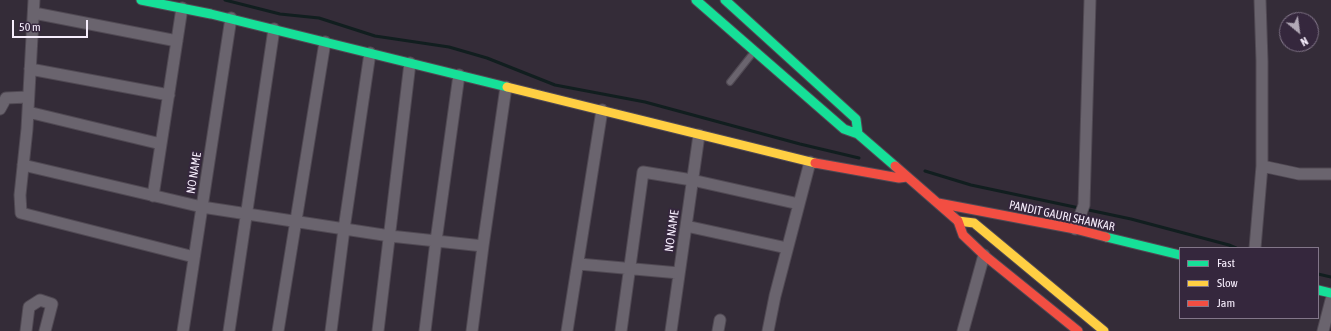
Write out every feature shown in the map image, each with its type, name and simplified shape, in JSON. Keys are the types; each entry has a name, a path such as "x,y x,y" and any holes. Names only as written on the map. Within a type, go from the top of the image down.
{"street":[{"path":"34,0 28,112 20,195 21,212 194,257"},
{"path":"141,0 231,18 810,162 899,178 907,177"},
{"path":"696,0 760,44 856,119 858,134"},
{"path":"725,0 760,44 844,129 858,134 938,203 958,221 963,235 984,255 1073,329 1081,311"},
{"path":"1075,229 1084,205 1090,0"},
{"path":"1255,247 1262,166 1262,61 1260,0"},
{"path":"153,196 182,8"},
{"path":"34,13 177,41"},
{"name":"NO NAME","path":"183,331 231,18"},
{"path":"229,331 274,29"},
{"path":"278,331 324,42"},
{"path":"331,331 344,229 370,53"},
{"path":"378,331 410,63"},
{"path":"30,69 169,94"},
{"path":"425,331 459,75"},
{"path":"472,331 506,87"},
{"path":"0,109 6,98 28,97"},
{"path":"567,331 579,264 602,110"},
{"path":"28,112 161,144"},
{"name":"NO NAME","path":"671,331 699,135"},
{"path":"768,331 775,296 810,162"},
{"path":"23,166 202,207 390,236 483,246"},
{"path":"1262,166 1300,174 1331,174"},
{"path":"621,331 643,172 692,180 799,204"},
{"name":"PANDIT GAURI SHANKAR","path":"938,203 1075,229 1179,255"},
{"path":"958,221 974,223 1104,331"},
{"path":"686,226 788,248"},
{"path":"962,331 984,255"},
{"path":"579,264 679,273"},
{"path":"1319,290 1331,293"},
{"path":"26,331 29,307 40,300 52,304 45,331"},
{"path":"1323,331 1331,300"},
{"path":"718,331 720,320"}],"lane":[{"path":"730,82 760,44"}],"waterway":[{"path":"225,0 280,14 319,18 375,36 449,47 487,58 555,85 645,102 800,144 859,158"},
{"path":"925,171 971,185 1131,219 1234,247"},
{"path":"1319,274 1331,277"}],"traffic: fast":[{"path":"141,0 211,14 507,87"},
{"path":"696,0 844,129 858,134 895,166"},
{"path":"725,0 856,119 858,134"},
{"path":"1106,237 1179,255"},
{"path":"1319,290 1331,293"}],"traffic: slow":[{"path":"507,87 815,163"},
{"path":"958,221 974,223 1104,331"}],"traffic: jam":[{"path":"815,163 899,178 907,177"},
{"path":"895,166 958,221 963,235 984,255 1078,331"},
{"path":"938,203 1075,229 1106,237"}]}
